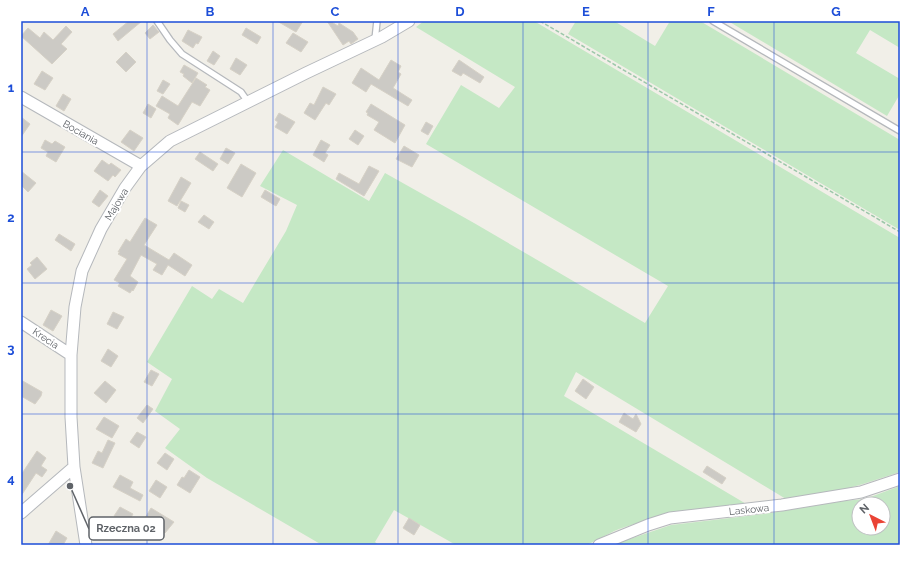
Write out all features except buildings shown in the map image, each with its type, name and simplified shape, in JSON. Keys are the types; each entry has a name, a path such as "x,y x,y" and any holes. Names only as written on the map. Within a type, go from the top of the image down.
{"street":[{"name":"Majowa","path":"86,545 74,467 71,417 71,355 75,307 82,271 101,229 125,188 141,166 170,141 375,40 409,21"},
{"name":"Bociania","path":"21,97 141,166"},
{"name":"Krecia","path":"21,322 71,355"},
{"path":"21,513 74,467"},
{"name":"Laskowa","path":"599,545 648,525 670,518 782,505 861,492 900,479"}],"lane":[{"path":"157,21 182,54 241,92 248,102"},
{"path":"375,40 377,21"},
{"path":"713,21 900,130"}],"path":[{"path":"540,21 900,232"}],"green space":[{"path":"424,21 534,21 900,238 900,472 831,493 786,499 576,372 564,396 748,505 655,518 620,529 586,545 456,545 394,510 375,542 379,545 322,545 207,478 165,448 180,429 155,411 172,379 147,362 192,286 212,299 219,289 243,303 286,231 297,205 260,186 283,150 369,201 385,173 645,323 668,286 426,144 461,85 499,108 515,87 416,27"},
{"path":"576,21 614,21 655,46 670,21 700,21 900,140 900,230 568,34"},
{"path":"728,21 900,21 900,48 870,30 856,53 900,79 900,94 887,116"},
{"path":"900,486 900,545 612,545 671,525 764,514 851,500 851,536 891,536 891,496 873,496"}],"place":[{"name":"Rzeczna 02","path":"70,486"}]}
